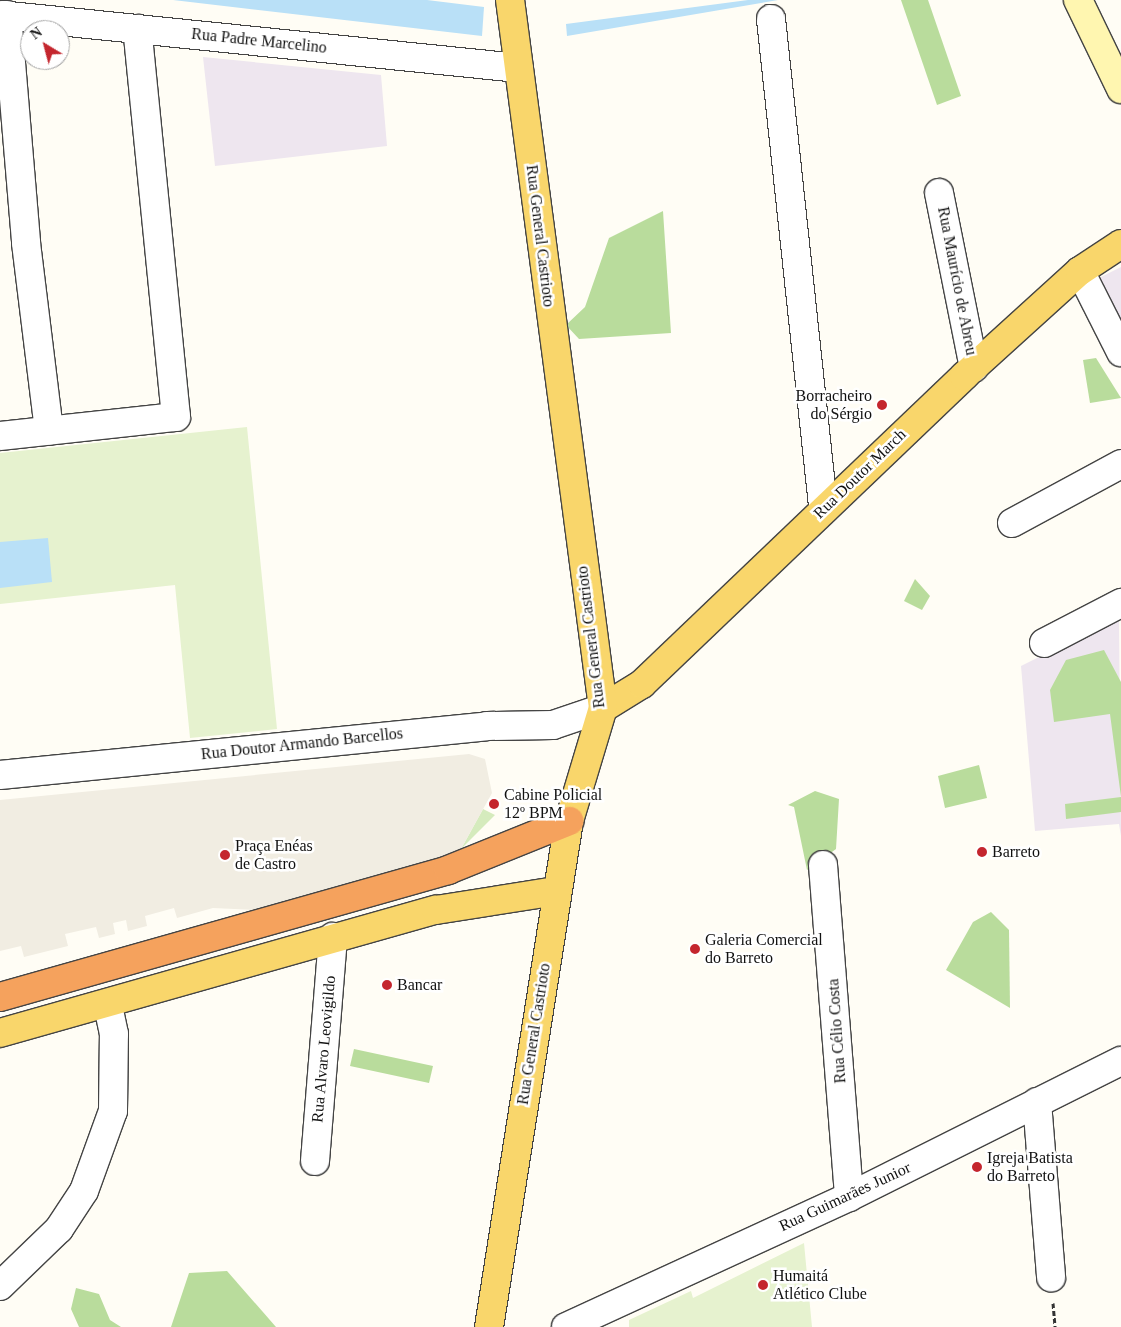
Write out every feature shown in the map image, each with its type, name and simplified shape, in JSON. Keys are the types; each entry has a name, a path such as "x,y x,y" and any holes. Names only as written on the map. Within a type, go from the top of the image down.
{"highway":[{"path":"0,997 448,870 569,822"}],"main road":[{"name":"Rua General Castrioto","path":"489,1327 556,891 569,822 602,708 510,0"},
{"name":"Rua Doutor March","path":"602,708 642,684 823,509 974,368 1080,271 1121,244"},
{"path":"0,1033 108,1005 333,937 484,899 556,891"}],"street":[{"path":"1078,0 1121,89"},
{"path":"3,15 26,244 49,431"},
{"name":"Rua Padre Marcelino","path":"3,15 518,68"},
{"path":"771,18 823,509"},
{"path":"0,436 176,417 137,29"},
{"name":"Rua Maurício de Abreu","path":"940,193 974,368"},
{"path":"1080,271 1121,352"},
{"path":"1012,523 1121,464"},
{"path":"1044,643 1121,603"},
{"name":"Rua Doutor Armando Barcellos","path":"0,775 468,728 553,725 602,708"},
{"name":"Rua Célio Costa","path":"823,866 849,1197"},
{"name":"Rua Alvaro Leovigildo","path":"315,1161 333,937"},
{"path":"0,1286 59,1229 84,1190 113,1111 114,1034 108,1005"},
{"name":"Rua Guimarães Junior","path":"566,1327 849,1197 1121,1062"},
{"path":"1038,1102 1051,1278"}],"shaded area":[{"path":"203,57 381,75 387,146 215,166"},
{"path":"1121,267 1121,330 1095,280"},
{"path":"1119,617 1121,836 1119,824 1035,831 1021,666"},
{"name":"Praça Enéas de Castro","path":"469,754 485,759 492,793 461,849 439,861 257,910 213,908 177,918 174,908 145,916 147,926 128,931 126,920 113,923 115,934 99,938 96,927 65,934 68,946 24,957 21,946 0,951 0,800"}],"green space":[{"path":"901,0 928,0 961,96 937,105"},
{"path":"663,211 671,333 579,339 566,325 585,307 609,238"},
{"path":"1096,358 1121,398 1090,403 1083,360"},
{"path":"247,427 277,729 190,738 175,585 0,604 0,453"},
{"path":"915,579 930,596 922,610 904,601"},
{"path":"1104,650 1121,682 1121,797 1110,714 1054,722 1050,690 1066,660"},
{"path":"979,765 987,798 945,808 938,776"},
{"path":"815,791 839,799 836,849 807,870 794,807 788,805"},
{"path":"1121,797 1121,812 1066,819 1065,804"},
{"path":"483,809 495,815 461,849"},
{"path":"991,912 1009,930 1010,1008 946,970 973,922"},
{"path":"354,1049 433,1066 429,1083 350,1066"},
{"name":"Humaitá Atlético Clube","path":"804,1243 812,1327 629,1327 629,1320 691,1291 693,1298"},
{"path":"227,1271 276,1327 171,1327 189,1273"},
{"path":"76,1288 99,1294 110,1320 121,1327 79,1327 71,1309"}],"water":[{"path":"173,0 427,0 484,7 482,36"},
{"path":"748,0 778,0 567,36 566,24"},
{"path":"48,538 52,582 0,588 0,542"}],"place":[{"name":"Borracheiro do Sérgio","path":"882,405"},
{"name":"Cabine Policial 12º BPM","path":"494,804"},
{"name":"Barreto","path":"982,852"},
{"name":"Praça Enéas de Castro","path":"225,855"},
{"name":"Galeria Comercial do Barreto","path":"695,949"},
{"name":"Bancar","path":"387,985"},
{"name":"Igreja Batista do Barreto","path":"977,1167"},
{"name":"Humaitá Atlético Clube","path":"763,1285"}]}
